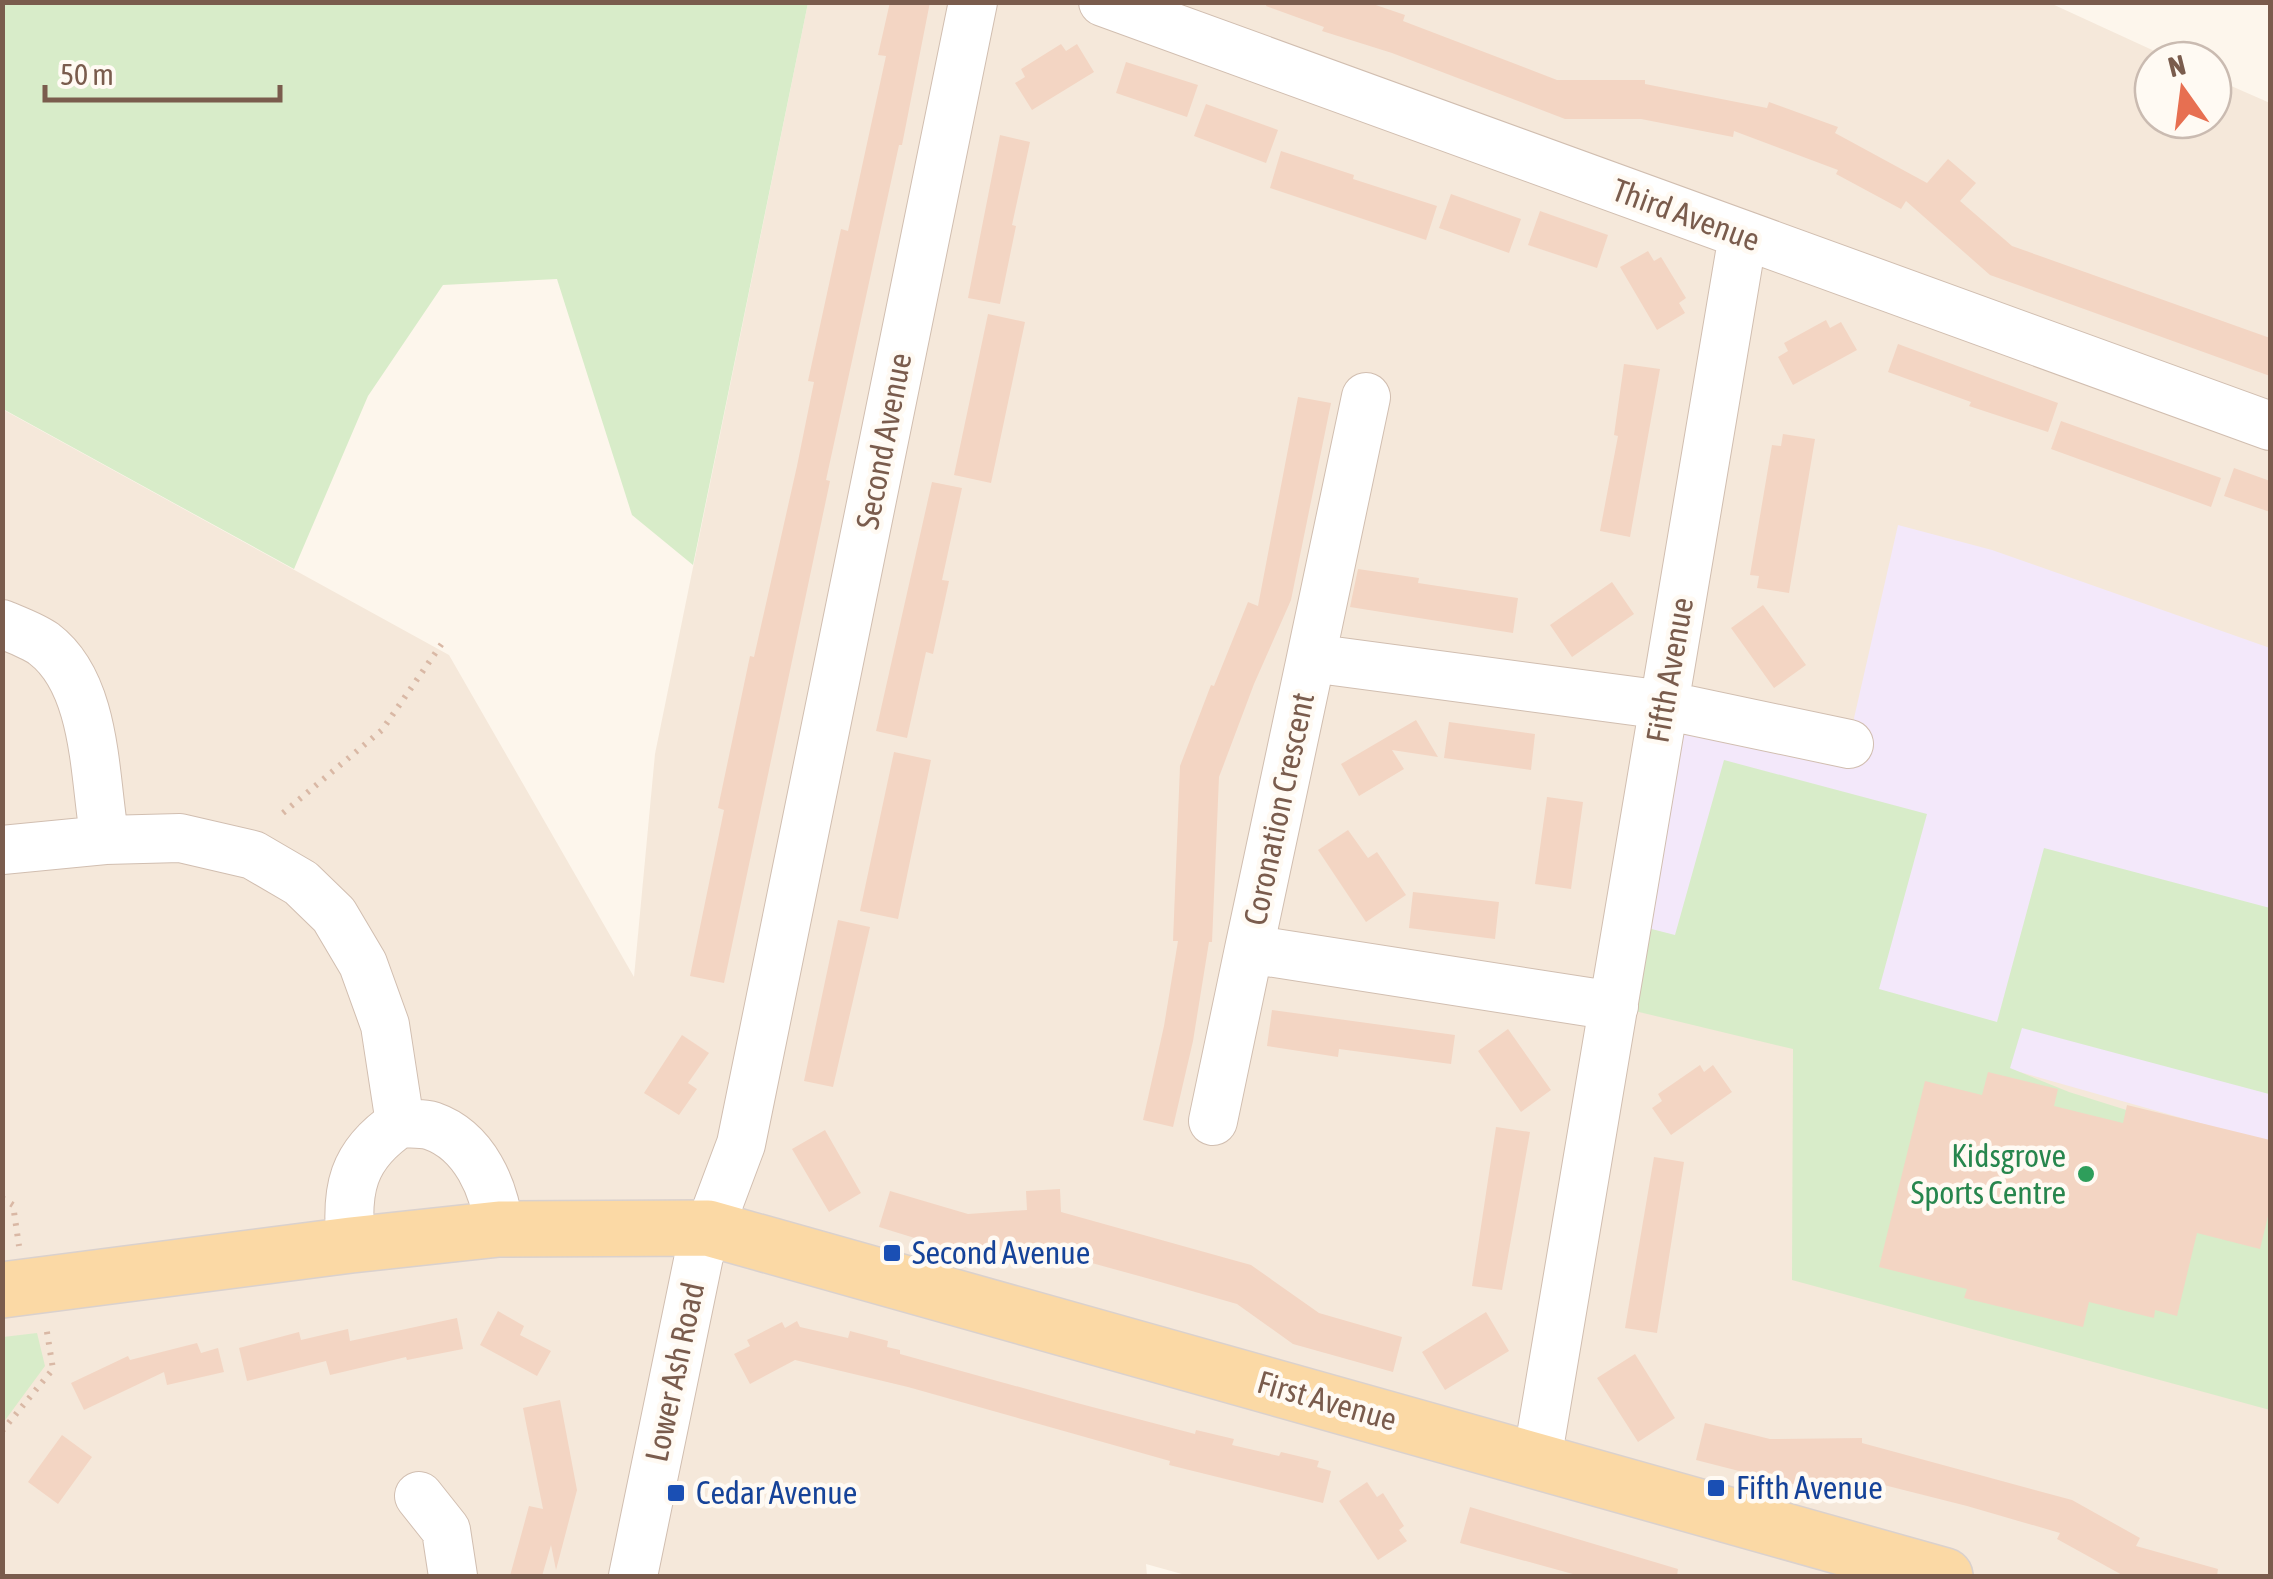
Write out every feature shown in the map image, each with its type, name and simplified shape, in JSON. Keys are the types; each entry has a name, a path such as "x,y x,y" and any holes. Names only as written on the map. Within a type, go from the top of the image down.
{"main road":[{"path":"22,1289 351,1245 499,1230 708,1228"},
{"name":"First Avenue","path":"708,1228 1945,1576"}],"street":[{"name":"Second Avenue","path":"708,1228 741,1144 973,2"},
{"name":"Third Avenue","path":"1102,2 2270,426"},
{"name":"Fifth Avenue","path":"1538,1460 1743,235"},
{"path":"1311,658 1366,397"},
{"path":"2,624 45,645 73,680 91,732 105,840"},
{"name":"Coronation Crescent","path":"1614,1006 1249,949 1311,658 1664,705 1849,744"},
{"path":"2,850 105,840 180,838 253,855 302,884 334,915 362,964 384,1025 400,1123"},
{"path":"1214,1121 1249,949"},
{"path":"351,1245 349,1191 358,1165 378,1138 400,1123 431,1126 456,1140 488,1178 497,1205 499,1230"},
{"name":"Lower Ash Road","path":"633,1576 698,1256 708,1228"},
{"path":"419,1496 446,1530 452,1576"}],"path":[{"path":"282,813 382,730 443,642"},
{"path":"2,1198 13,1205 22,1289 53,1370 2,1432"}],"shaded area":[{"path":"808,3 2050,3 2133,41 2133,140 2233,140 2233,87 2270,103 2270,1576 1189,1576 1146,1564 1147,1576 3,1576 2,409 449,655 634,977 655,754"},
{"path":"1898,525 1992,550 2270,648 2270,1143 2009,1069 2021,1029 1628,923 1659,735 1690,710 1852,727"}],"green space":[{"path":"3,2 808,3 693,565 632,515 557,279 443,285 368,396 294,569 3,409"},
{"path":"1724,760 1927,814 1879,989 1997,1022 2044,848 2270,908 2269,1094 2022,1028 2010,1068 2069,1092 2270,1155 2270,1410 1792,1280 1793,1049 1614,1006 1628,923 1675,935"},
{"path":"37,1333 45,1366 3,1423 3,1337"}],"building":[{"path":"890,2 930,2 902,145 826,480 830,481 724,983 690,976 724,810 718,808 750,656 754,657 797,466 814,382 808,381 841,229 848,231 886,56 878,55"},
{"path":"1267,2 1367,2 1405,15 1403,21 1557,80 1645,80 1645,84 1767,108 1769,102 1838,127 1835,133 1927,183 1948,159 1976,183 1960,201 2012,246 2270,338 2270,376 1990,275 1906,201 1901,209 1836,174 1838,170 1734,131 1733,137 1641,119 1565,119 1392,53 1322,31 1324,27 1266,6"},
{"path":"1061,44 1066,51 1077,44 1094,72 1032,110 1015,83 1025,77 1021,69"},
{"path":"1126,62 1198,85 1187,117 1116,93"},
{"path":"1206,104 1278,130 1266,163 1194,136"},
{"path":"1000,135 1030,142 1000,304 968,298"},
{"path":"1281,151 1437,206 1426,240 1270,188"},
{"path":"1451,194 1521,219 1509,253 1439,228"},
{"path":"1540,211 1608,235 1597,268 1528,245"},
{"path":"1648,251 1654,261 1661,257 1686,298 1679,303 1685,313 1657,330 1620,267"},
{"path":"988,314 1025,322 991,483 954,475"},
{"path":"1826,320 1830,328 1841,322 1857,350 1793,385 1778,357 1788,351 1784,343"},
{"path":"1898,344 2058,403 2048,432 1969,406 1971,402 1888,372"},
{"path":"1624,364 1660,369 1630,537 1600,531 1618,436 1614,435"},
{"path":"1298,397 1331,403 1291,600 1219,777 1212,942 1173,1127 1143,1120 1178,941 1173,941 1180,766 1248,602 1258,606"},
{"path":"2061,421 2221,478 2211,507 2051,449"},
{"path":"1783,434 1815,439 1789,593 1757,588 1759,576 1750,575 1772,445 1781,446"},
{"path":"2234,468 2270,481 2270,512 2224,496"},
{"path":"932,482 962,488 942,580 949,581 933,654 926,652 907,738 876,731"},
{"path":"1358,569 1419,578 1418,583 1518,598 1513,633 1350,607"},
{"path":"1612,582 1634,614 1572,657 1550,625"},
{"path":"1763,605 1806,665 1774,688 1731,628"},
{"path":"1416,720 1438,757 1392,750 1404,769 1359,796 1341,764"},
{"path":"1449,722 1535,734 1531,770 1444,758"},
{"path":"894,752 931,760 898,919 860,911"},
{"path":"1547,797 1583,802 1571,889 1535,884"},
{"path":"1348,830 1368,858 1377,852 1406,895 1366,922 1318,850"},
{"path":"1413,892 1499,902 1495,939 1409,928"},
{"path":"838,920 870,927 833,1087 804,1081"},
{"path":"1272,1010 1455,1035 1451,1064 1339,1049 1338,1057 1267,1046"},
{"path":"1508,1029 1551,1090 1521,1112 1478,1051"},
{"path":"682,1035 709,1053 688,1083 697,1089 679,1115 644,1093"},
{"path":"1700,1065 1704,1072 1713,1065 1732,1092 1671,1135 1652,1108 1662,1101 1658,1094"},
{"name":"Kidsgrove Sports Centre","path":"1988,1072 2058,1089 2054,1106 2123,1123 2127,1105 2270,1140 2270,1208 2260,1249 2197,1233 2177,1316 2155,1310 2154,1318 2089,1302 2083,1327 1964,1298 1967,1289 1879,1267 1925,1081 1982,1095"},
{"path":"1496,1127 1530,1132 1502,1290 1472,1286"},
{"path":"825,1130 861,1193 829,1212 792,1149"},
{"path":"1654,1157 1684,1162 1657,1333 1625,1328"},
{"path":"1060,1189 1061,1212 1251,1265 1319,1313 1402,1337 1393,1372 1293,1344 1237,1304 1150,1279 1048,1251 973,1256 879,1227 890,1191 968,1214 1027,1210 1026,1191"},
{"path":"498,1311 524,1326 520,1335 551,1351 537,1376 480,1345"},
{"path":"1486,1312 1509,1351 1445,1390 1422,1352"},
{"path":"457,1318 463,1349 407,1360 406,1357 330,1375 326,1361 247,1381 239,1348 299,1332 301,1340 348,1329 350,1341"},
{"path":"797,1321 800,1327 848,1338 850,1331 888,1341 887,1347 900,1350 900,1354 1077,1403 1195,1434 1196,1430 1234,1439 1232,1445 1319,1461 1317,1467 1331,1471 1323,1503 1169,1465 1170,1461 908,1387 795,1360 750,1384 734,1354 750,1346 747,1340 782,1322 785,1328"},
{"path":"197,1343 201,1353 218,1348 224,1372 167,1385 164,1372 84,1410 71,1383 128,1356 130,1360"},
{"path":"1635,1354 1675,1418 1638,1442 1597,1378"},
{"path":"560,1400 577,1490 556,1570 551,1545 542,1576 510,1576 529,1506 543,1509 523,1408"},
{"path":"1705,1423 1770,1439 1862,1438 1862,1443 2072,1500 2140,1538 2136,1546 2218,1569 2217,1576 2124,1576 2057,1539 2060,1533 1967,1506 1876,1483 1790,1484 1696,1460"},
{"path":"62,1435 92,1457 58,1504 28,1482"},
{"path":"1367,1482 1377,1497 1383,1493 1404,1526 1399,1530 1407,1541 1378,1560 1339,1501"},
{"path":"1470,1507 1678,1569 1677,1576 1580,1576 1460,1543"}],"place":[{"name":"Kidsgrove Sports Centre","path":"2086,1174"},
{"name":"Second Avenue","path":"892,1253"},
{"name":"Fifth Avenue","path":"1716,1488"},
{"name":"Cedar Avenue","path":"676,1493"}]}
